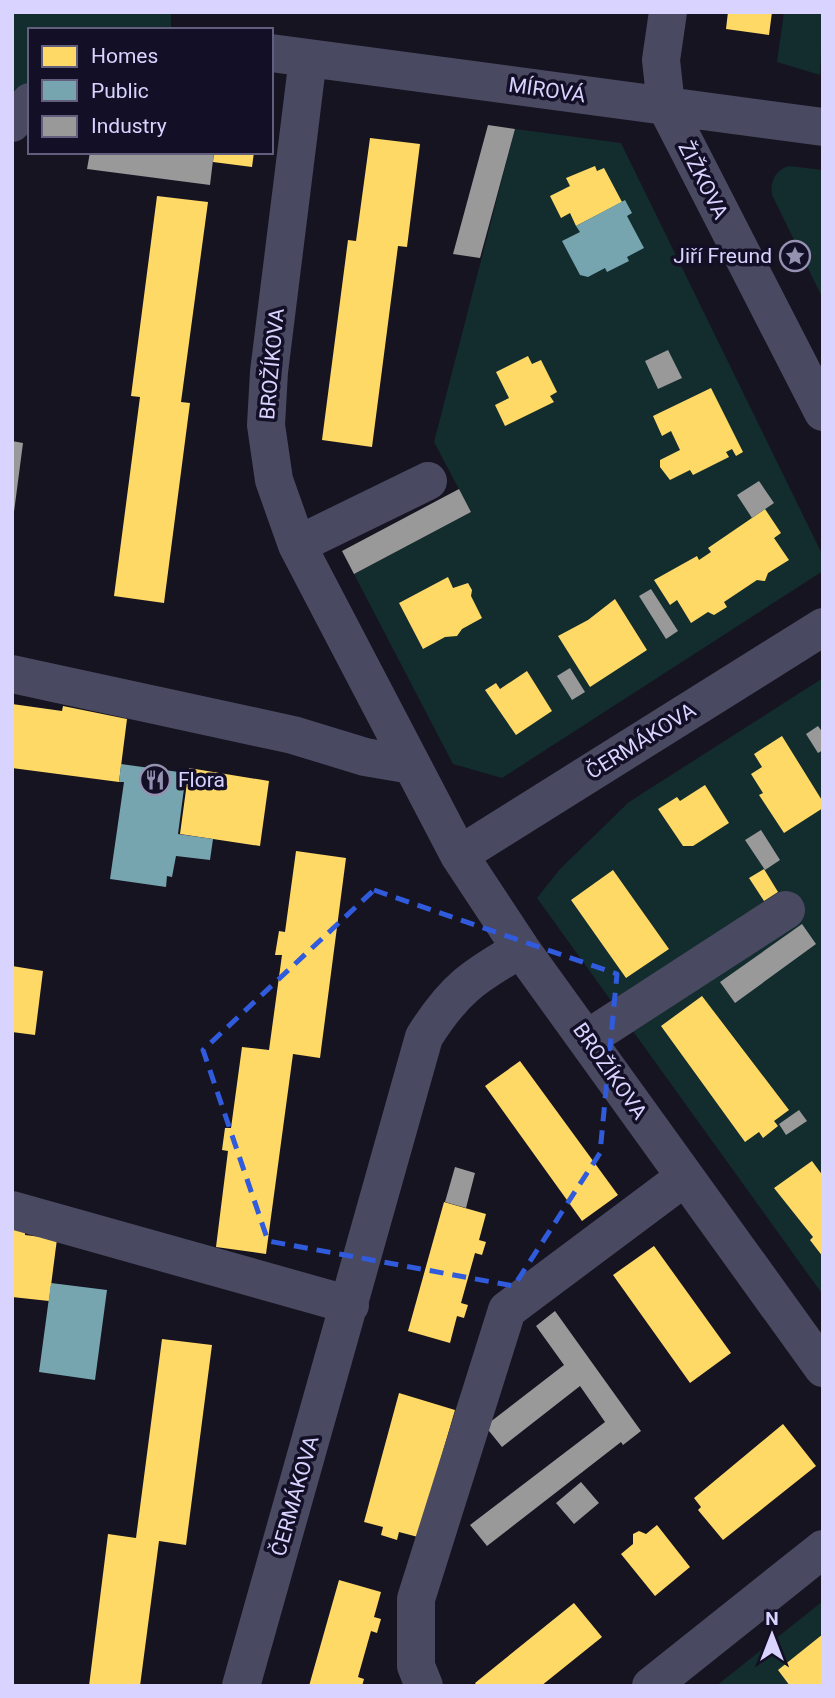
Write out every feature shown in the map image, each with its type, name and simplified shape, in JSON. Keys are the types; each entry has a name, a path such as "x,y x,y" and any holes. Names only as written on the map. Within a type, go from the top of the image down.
{"street":[{"name":"ŽIŽKOVA","path":"668,12 661,60 666,106 823,412"},
{"name":"MÍROVÁ","path":"290,56 823,127"},
{"name":"BROŽÍKOVA","path":"290,56 266,425 274,480 297,545 459,855 521,949 823,1368"},
{"path":"12,123 28,104"},
{"path":"297,545 428,481"},
{"name":"ČERMÁKOVA","path":"459,855 823,627"},
{"path":"12,674 293,735 365,757 412,765"},
{"path":"587,1039 786,910"},
{"name":"ČERMÁKOVA","path":"241,1686 424,1037 445,1004 472,977 521,949"},
{"path":"424,1686 416,1665 416,1599 507,1310 685,1177"},
{"path":"12,1210 350,1306"},
{"path":"651,1686 823,1549"}],"highlighted area":[{"path":"374,890 617,974 600,1153 514,1286 268,1241 203,1050"}],"green space":[{"path":"12,12 171,12 171,28 28,28 28,116 12,127"},
{"path":"784,12 823,12 820,75 777,62"},
{"path":"515,129 621,143 823,556 823,571 502,778 453,764 354,574 471,512 434,442"},
{"path":"789,166 823,170 823,299 772,195 774,177"},
{"path":"823,678 823,1295 537,898 560,869 629,802"},
{"path":"823,1601 823,1686 716,1686"}],"building: Homes":[{"path":"728,12 772,12 769,35 726,29"},
{"path":"370,138 420,144 407,247 398,246 372,447 322,440 348,240 356,241"},
{"path":"214,154 254,154 252,167 213,162"},
{"path":"595,166 597,171 604,168 622,202 576,226 570,213 561,218 550,196 570,186 566,178"},
{"path":"157,196 208,202 181,402 190,403 164,603 114,596 140,397 131,396"},
{"path":"528,356 532,364 541,360 557,392 550,396 554,402 505,426 495,405 509,398 496,372"},
{"path":"711,388 743,452 736,456 732,449 726,452 729,457 693,475 690,470 670,480 660,467 660,460 680,450 671,431 662,436 653,416"},
{"path":"765,509 781,533 774,538 789,560 768,573 765,581 757,580 724,602 727,607 714,615 708,612 691,623 677,600 670,605 654,580 697,556 699,560 711,552 708,548"},
{"path":"448,577 453,588 468,583 482,618 462,629 457,636 445,637 423,649 399,603"},
{"path":"615,599 647,650 590,687 558,636 588,620"},
{"path":"527,671 552,711 516,735 485,690 496,683 500,689"},
{"path":"12,704 62,711 63,706 127,719 119,782 12,768"},
{"path":"782,736 823,802 823,808 784,833 759,795 763,793 751,774 762,767 754,754"},
{"path":"189,768 269,781 260,846 180,834"},
{"path":"705,785 729,823 693,846 683,846 658,809 677,797 680,801"},
{"path":"296,851 346,858 320,1058 293,1054 266,1254 216,1247 228,1151 222,1150 225,1128 231,1128 242,1047 269,1050 282,955 275,955 279,931 285,932"},
{"path":"764,869 778,892 764,901 749,878"},
{"path":"613,870 669,949 626,978 571,900"},
{"path":"12,966 43,971 35,1035 12,1032"},
{"path":"702,996 789,1110 774,1121 778,1126 763,1138 759,1132 745,1142 661,1026"},
{"path":"520,1061 618,1195 582,1221 485,1086"},
{"path":"812,1161 823,1176 823,1257 810,1240 813,1237 774,1188"},
{"path":"444,1202 486,1214 479,1240 486,1242 482,1255 475,1253 461,1303 468,1305 464,1318 457,1316 450,1343 408,1331"},
{"path":"12,1229 25,1231 25,1235 57,1239 49,1301 12,1297"},
{"path":"654,1246 731,1353 690,1383 613,1275"},
{"path":"162,1339 212,1345 186,1545 159,1541 140,1686 89,1686 108,1534 136,1538"},
{"path":"399,1393 455,1410 418,1537 399,1532 397,1540 381,1535 383,1527 364,1522"},
{"path":"783,1424 816,1466 723,1540 698,1510 701,1507 694,1498"},
{"path":"657,1525 690,1567 655,1596 621,1554 633,1544 633,1534 639,1531 646,1534"},
{"path":"339,1580 381,1592 374,1617 381,1619 377,1633 371,1631 358,1677 364,1679 362,1686 309,1686"},
{"path":"574,1603 602,1637 541,1686 477,1686 475,1683"},
{"path":"823,1634 823,1686 790,1686 778,1670"}],"building: Public":[{"path":"625,200 632,213 627,216 644,248 627,257 629,261 607,272 605,268 588,277 580,275 562,241 580,232 576,226"},
{"path":"121,764 186,773 178,834 213,839 210,860 176,856 172,877 167,876 166,887 110,879 124,782 119,782"},
{"path":"51,1283 107,1290 95,1380 39,1372"}],"building: Industry":[{"path":"488,125 515,129 480,258 453,254"},
{"path":"90,154 214,154 210,185 87,169"},
{"path":"668,350 682,378 658,389 645,361"},
{"path":"12,441 23,443 14,512 12,512"},
{"path":"759,481 774,503 752,518 737,495"},
{"path":"459,489 471,512 354,574 342,551"},
{"path":"651,589 678,631 666,639 639,596"},
{"path":"570,668 585,692 572,700 557,676"},
{"path":"818,726 823,733 823,750 818,753 806,734"},
{"path":"761,830 780,860 765,870 745,840"},
{"path":"802,924 816,944 735,1003 720,982"},
{"path":"799,1110 807,1121 786,1135 779,1124"},
{"path":"455,1167 475,1173 466,1208 445,1202"},
{"path":"555,1311 641,1431 623,1445 621,1442 487,1546 470,1525 605,1422 580,1386 502,1447 485,1426 564,1365 536,1326"},
{"path":"581,1482 599,1503 574,1524 556,1503"}],"place":[{"name":"Jiří Freund","path":"795,256"},
{"name":"Flora","path":"155,780"}]}
